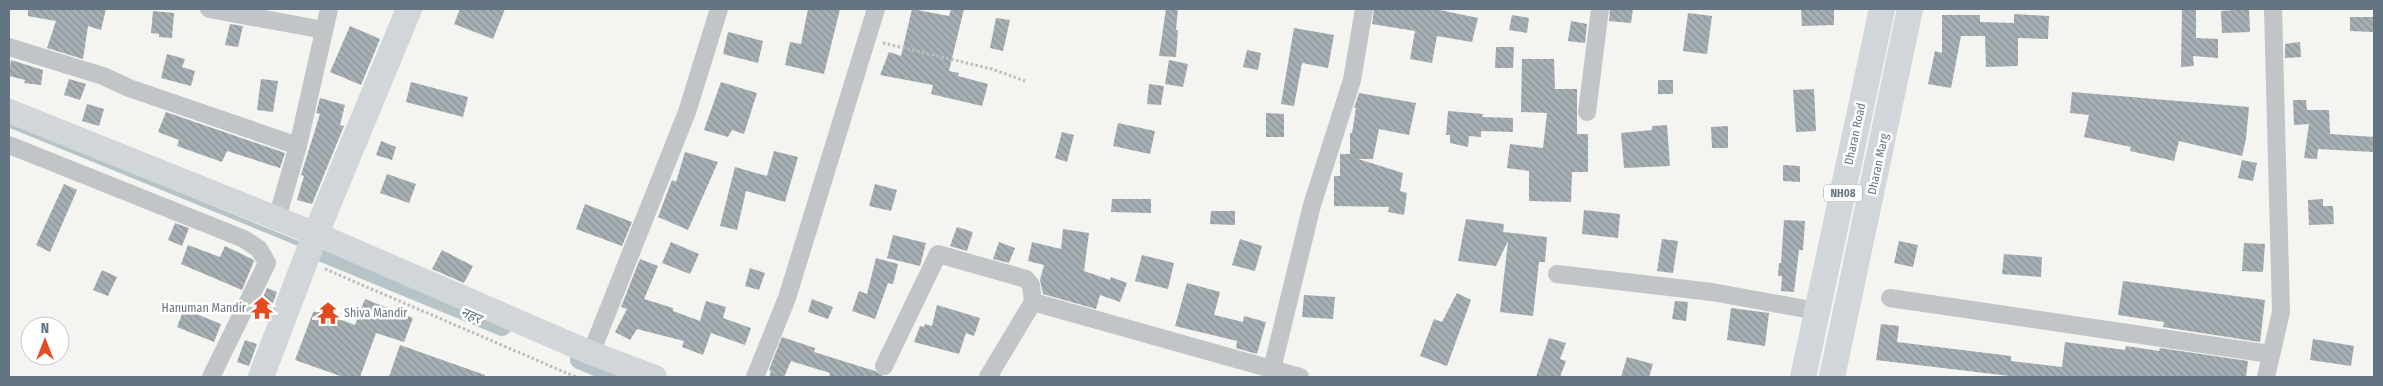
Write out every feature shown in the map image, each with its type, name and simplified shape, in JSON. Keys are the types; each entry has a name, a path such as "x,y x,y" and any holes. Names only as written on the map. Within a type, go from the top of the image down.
{"main road":[{"path":"261,377 316,234 409,9"},
{"name":"Dharan Road","path":"1803,377 1882,9"},
{"name":"Dharan Marg","path":"1832,377 1910,9"}],"street":[{"path":"209,9 324,30"},
{"path":"277,218 298,146 328,9"},
{"path":"591,353 687,112 719,9"},
{"path":"755,377 787,298 876,9"},
{"path":"1272,369 1312,204 1352,80 1364,9"},
{"path":"1587,112 1600,9"},
{"path":"2266,377 2281,312 2273,9"},
{"path":"9,47 103,76 129,88 298,146"},
{"path":"9,111 316,234 591,353 655,377"},
{"path":"9,145 244,239 259,249 267,263 211,377"},
{"path":"884,366 938,254 1026,279 1031,285 1033,302 988,377"},
{"path":"1557,274 1712,292 1817,311"},
{"path":"1890,298 2270,354"},
{"path":"1033,302 1300,377"}],"path":[{"path":"868,38 992,70 1025,81"},
{"path":"306,260 576,377"}],"building":[{"path":"28,9 106,9 101,30 88,26 83,59 47,48 56,21 28,16"},
{"path":"460,9 505,9 493,39 454,24"},
{"path":"808,9 840,9 824,74 785,65 790,42 801,44"},
{"path":"912,9 949,16 951,9 964,9 949,71 959,73 958,76 988,84 982,106 931,94 933,85 880,75 889,52 901,56"},
{"path":"1166,9 1178,9 1176,57 1159,56"},
{"path":"1374,9 1435,9 1478,18 1472,42 1437,36 1432,63 1410,59 1415,31 1372,24"},
{"path":"1610,9 1633,9 1631,23 1609,21"},
{"path":"1801,9 1834,9 1834,25 1802,26"},
{"path":"2182,9 2196,9 2196,38 2218,39 2218,58 2193,56 2194,66 2181,67"},
{"path":"2249,9 2250,32 2222,33 2221,11"},
{"path":"153,11 174,13 172,38 159,37 159,34 151,33"},
{"path":"1688,13 1712,16 1707,54 1683,51"},
{"path":"2014,14 2049,16 2048,39 2018,38 2018,66 1986,67 1985,36 1961,36 1951,88 1928,84 1935,51 1942,53 1942,15 1980,15 1980,22 2014,23"},
{"path":"1512,15 1529,18 1527,33 1509,30"},
{"path":"2350,17 2374,17 2373,32 2350,31"},
{"path":"996,18 1010,20 1003,51 990,48"},
{"path":"1571,21 1587,24 1585,43 1568,41"},
{"path":"230,24 243,26 238,47 225,45"},
{"path":"350,26 380,39 361,85 330,72"},
{"path":"1294,28 1334,35 1328,68 1302,63 1294,106 1281,104"},
{"path":"728,32 763,41 758,63 723,54"},
{"path":"2300,42 2301,57 2285,58 2285,44"},
{"path":"1496,47 1514,47 1513,68 1495,68"},
{"path":"1247,50 1261,53 1258,70 1243,67"},
{"path":"167,54 185,59 182,67 195,71 191,86 161,78"},
{"path":"1522,59 1554,59 1555,89 1577,89 1577,134 1588,134 1588,172 1572,172 1571,202 1529,201 1529,171 1507,168 1510,144 1543,148 1547,113 1521,112"},
{"path":"11,60 43,70 41,85 24,83 25,80 9,76"},
{"path":"1169,60 1188,64 1183,87 1165,84"},
{"path":"69,79 86,84 80,100 64,95"},
{"path":"261,79 278,81 273,112 257,110"},
{"path":"1658,80 1673,80 1673,94 1658,94"},
{"path":"411,82 468,97 463,117 406,102"},
{"path":"721,82 757,93 744,134 732,130 728,137 704,130"},
{"path":"1149,84 1164,86 1161,105 1147,104"},
{"path":"1814,89 1816,131 1796,132 1793,90"},
{"path":"2072,92 2249,107 2246,139 2242,156 2179,141 2174,161 2130,151 2131,147 2084,137 2089,115 2070,113"},
{"path":"1359,93 1416,103 1409,135 1379,129 1373,159 1358,159 1403,173 1400,191 1407,193 1404,215 1388,212 1389,207 1334,206 1334,176 1340,176 1340,154 1350,154 1350,133 1352,133 1356,108 1354,108"},
{"path":"320,98 345,105 340,125 344,126 312,204 297,200 304,176 301,175 320,114 316,113"},
{"path":"2293,100 2306,100 2307,110 2329,110 2330,134 2374,137 2374,152 2318,149 2317,159 2304,158 2309,124 2294,125"},
{"path":"87,104 104,109 99,126 82,121"},
{"path":"1448,111 1483,114 1482,117 1513,118 1513,132 1481,131 1481,137 1469,136 1468,147 1450,143 1450,135 1446,135"},
{"path":"166,112 285,153 280,168 227,151 222,162 177,146 179,140 158,132"},
{"path":"1266,113 1284,114 1284,137 1266,137"},
{"path":"1118,123 1155,131 1150,154 1113,146"},
{"path":"1667,125 1670,166 1624,168 1621,133 1652,130 1652,126"},
{"path":"1728,126 1728,148 1712,148 1711,127"},
{"path":"1062,132 1074,135 1067,162 1055,158"},
{"path":"381,141 396,147 392,160 376,155"},
{"path":"774,151 798,157 785,202 746,191 737,230 720,226 735,167 767,176"},
{"path":"685,152 718,162 688,230 658,217 672,180 676,182"},
{"path":"2242,160 2257,163 2253,181 2238,178"},
{"path":"1783,165 1800,166 1800,182 1783,181"},
{"path":"387,174 416,184 409,203 380,193"},
{"path":"64,184 77,190 50,252 36,245"},
{"path":"875,184 897,190 891,211 869,206"},
{"path":"1112,199 1151,199 1151,213 1111,212"},
{"path":"2323,199 2323,206 2333,206 2334,224 2309,225 2308,200"},
{"path":"585,204 632,222 622,246 576,229"},
{"path":"1584,210 1620,214 1618,238 1582,234"},
{"path":"1211,211 1235,211 1235,225 1210,224"},
{"path":"1466,219 1504,224 1503,232 1547,237 1545,262 1539,262 1533,316 1500,312 1508,241 1496,266 1458,261"},
{"path":"1784,220 1805,221 1803,250 1799,250 1794,292 1781,291 1782,276 1778,276 1779,263 1781,263"},
{"path":"175,223 189,228 182,246 168,240"},
{"path":"957,227 973,232 967,251 950,246"},
{"path":"1063,229 1089,233 1084,271 1110,280 1111,277 1127,283 1120,302 1100,295 1096,309 1043,294 1040,280 1044,265 1028,261 1032,242 1061,249"},
{"path":"893,235 926,243 920,266 887,258"},
{"path":"1240,239 1262,246 1255,271 1232,265"},
{"path":"1662,239 1678,241 1673,273 1657,271"},
{"path":"1899,241 1918,245 1913,267 1894,263"},
{"path":"671,242 699,254 690,274 662,263"},
{"path":"999,242 1015,248 1009,263 993,259"},
{"path":"2244,243 2265,244 2263,272 2242,271"},
{"path":"188,245 220,257 225,246 252,259 254,261 242,290 181,264"},
{"path":"442,250 473,266 464,283 432,269"},
{"path":"2004,254 2042,257 2041,277 2002,274"},
{"path":"1142,255 1174,263 1168,289 1135,281"},
{"path":"876,258 898,264 893,284 888,283 875,319 852,311 859,291 867,294"},
{"path":"640,259 658,266 644,299 673,308 673,311 700,321 706,301 726,307 723,318 751,328 745,345 711,333 703,355 682,347 684,341 637,329 630,340 615,332 627,309 621,307"},
{"path":"750,268 765,273 759,290 745,286"},
{"path":"102,270 117,277 108,296 93,290"},
{"path":"2123,281 2265,300 2260,342 2163,327 2164,322 2118,315"},
{"path":"1187,283 1220,292 1214,315 1243,322 1244,316 1266,322 1257,354 1236,348 1237,341 1175,326"},
{"path":"267,288 277,292 269,314 258,309"},
{"path":"1457,293 1471,300 1447,366 1420,356 1434,319 1442,322"},
{"path":"1304,295 1335,297 1333,319 1302,317"},
{"path":"365,299 413,318 404,342 376,333 360,377 343,377 295,360 314,310 355,325"},
{"path":"812,299 833,307 828,319 808,312"},
{"path":"1675,301 1688,302 1686,321 1672,319"},
{"path":"937,305 980,318 974,336 966,333 959,354 914,342 920,326 924,327 925,324 932,326"},
{"path":"1731,308 1769,313 1765,346 1727,340"},
{"path":"184,309 221,324 214,342 177,327"},
{"path":"1881,324 1899,326 1897,342 2011,356 2011,361 2062,367 2065,342 2125,350 2126,346 2159,351 2160,348 2248,361 2246,377 2018,377 1876,360"},
{"path":"782,337 815,348 814,352 875,371 885,377 829,377 830,373 791,361 784,377 769,377 771,371 769,370"},
{"path":"1549,338 1566,343 1560,359 1566,361 1560,377 1536,377"},
{"path":"2313,339 2354,346 2351,366 2310,360"},
{"path":"245,340 257,344 249,366 237,362"},
{"path":"400,345 485,375 485,377 389,377"},
{"path":"1627,357 1653,364 1649,377 1621,377"}],"waterway":[{"path":"9,125 302,245"},
{"name":"नहर","path":"322,253 502,327"},
{"name":"नहर","path":"579,360 619,377"}],"place":[{"name":"Hanuman Mandir","path":"262,308"},
{"name":"Shiva Mandir","path":"328,313"}]}
